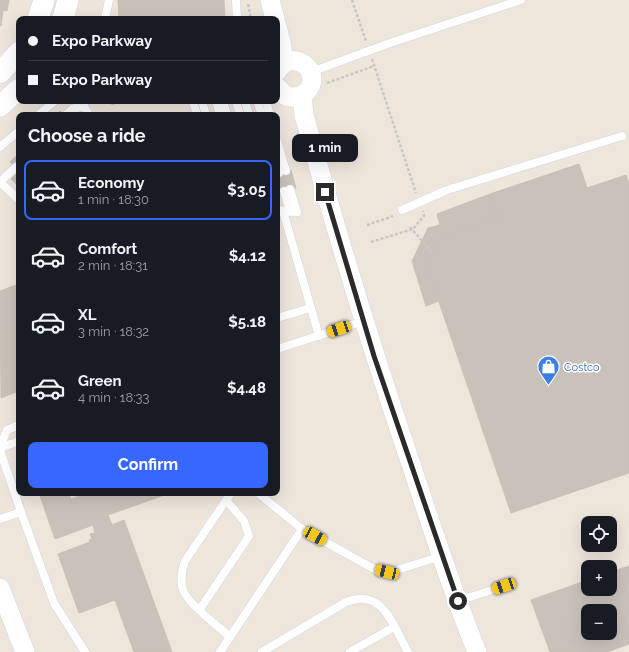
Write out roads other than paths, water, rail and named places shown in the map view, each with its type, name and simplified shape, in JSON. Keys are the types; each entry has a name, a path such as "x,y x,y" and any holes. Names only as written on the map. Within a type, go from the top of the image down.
{"main road":[{"path":"39,16 44,0"},
{"path":"64,16 68,0"},
{"path":"0,73 16,55"},
{"path":"0,106 16,92"}],"street":[{"path":"270,0 274,16"},
{"path":"280,41 284,60 303,63 317,79 311,84 309,90 290,93 304,115 364,321 442,556 477,652"},
{"path":"0,588 25,652"}],"lane":[{"path":"106,16 109,0"},
{"path":"236,0 237,16"},
{"path":"317,79 369,51 521,0"},
{"path":"42,112 51,104"},
{"path":"81,104 84,106 87,112"},
{"path":"69,112 72,109 84,106"},
{"path":"0,147 16,134"},
{"path":"402,210 447,190 622,136"},
{"path":"16,167 0,182 16,197"},
{"path":"287,190 297,212 283,211 319,336"},
{"path":"280,317 310,308"},
{"path":"280,348 364,321"},
{"path":"16,426 7,430 0,448 21,512 54,603 85,652"},
{"path":"0,448 16,442"},
{"path":"229,496 185,561 182,571 182,586 186,596 230,636"},
{"path":"262,496 302,529 376,570 387,572 442,556"},
{"path":"200,609 249,536 244,521 226,500"},
{"path":"0,519 21,512"},
{"path":"220,652 302,529"},
{"path":"458,601 504,586"},
{"path":"262,652 357,597 371,599 380,604 408,652"},
{"path":"350,652 394,627"}],"place":[{"name":"Costco","path":"549,386"}]}
